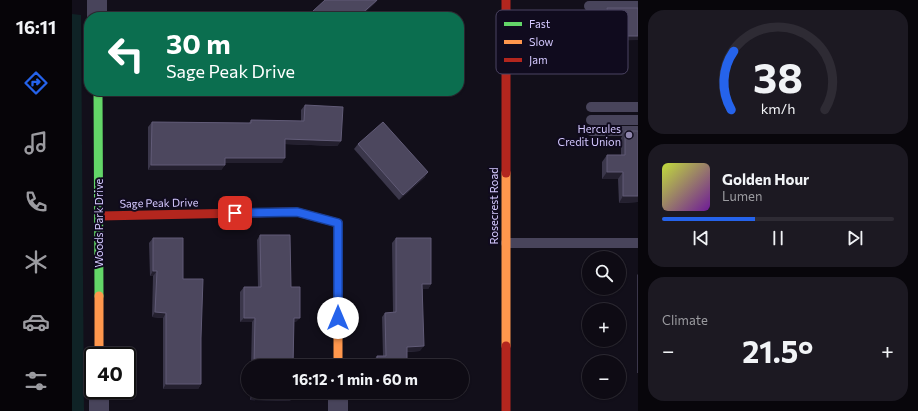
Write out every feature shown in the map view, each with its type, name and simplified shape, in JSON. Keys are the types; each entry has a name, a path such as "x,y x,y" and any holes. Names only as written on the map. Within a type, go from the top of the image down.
{"street":[{"path":"97,0 97,12"},
{"name":"Rosecrest Road","path":"506,74 506,411"},
{"name":"Woods Park Drive","path":"98,96 100,216 99,347"},
{"name":"Sage Peak Drive","path":"100,216 297,212 338,223 338,359"},
{"path":"99,399 99,411"},
{"path":"338,399 338,411"}],"lane":[{"path":"589,6 638,6"},
{"path":"591,107 638,107"},
{"path":"591,120 638,120"},
{"path":"591,131 638,131"},
{"path":"506,243 638,243"}],"green space":[{"path":"72,14 81,15 84,411 72,411"}],"building":[{"path":"325,0 377,0 364,12 313,11"},
{"path":"607,8 638,8 638,36 628,36 628,10 607,10"},
{"path":"305,105 343,107 341,141 285,139 285,158 225,158 225,165 151,165 152,122 251,123 251,120 304,121"},
{"path":"383,122 428,172 403,195 358,144"},
{"path":"625,131 638,131 638,196 623,196 623,172 607,172 607,155 625,155"},
{"path":"260,235 290,235 291,287 300,287 300,318 294,318 293,359 254,359 255,318 244,318 244,287 261,287"},
{"path":"153,238 183,238 183,279 203,279 201,384 166,384 166,313 155,312 157,271 153,271"},
{"path":"396,238 431,238 431,284 422,284 424,346 407,347 407,359 377,359 377,356 386,356 385,313 396,312"}],"traffic: fast":[{"path":"98,96 99,296"}],"traffic: slow":[{"path":"506,173 506,346"},
{"path":"338,238 338,359"},
{"path":"99,296 99,347"}],"traffic: jam":[{"path":"506,0 506,10"},
{"path":"506,74 506,173"},
{"path":"100,216 297,212 338,223 338,238"},
{"path":"506,346 506,411"}],"place":[{"name":"Hercules Credit Union","path":"629,135"}],"route":[{"path":"235,213 297,212 338,223 338,318"}]}
